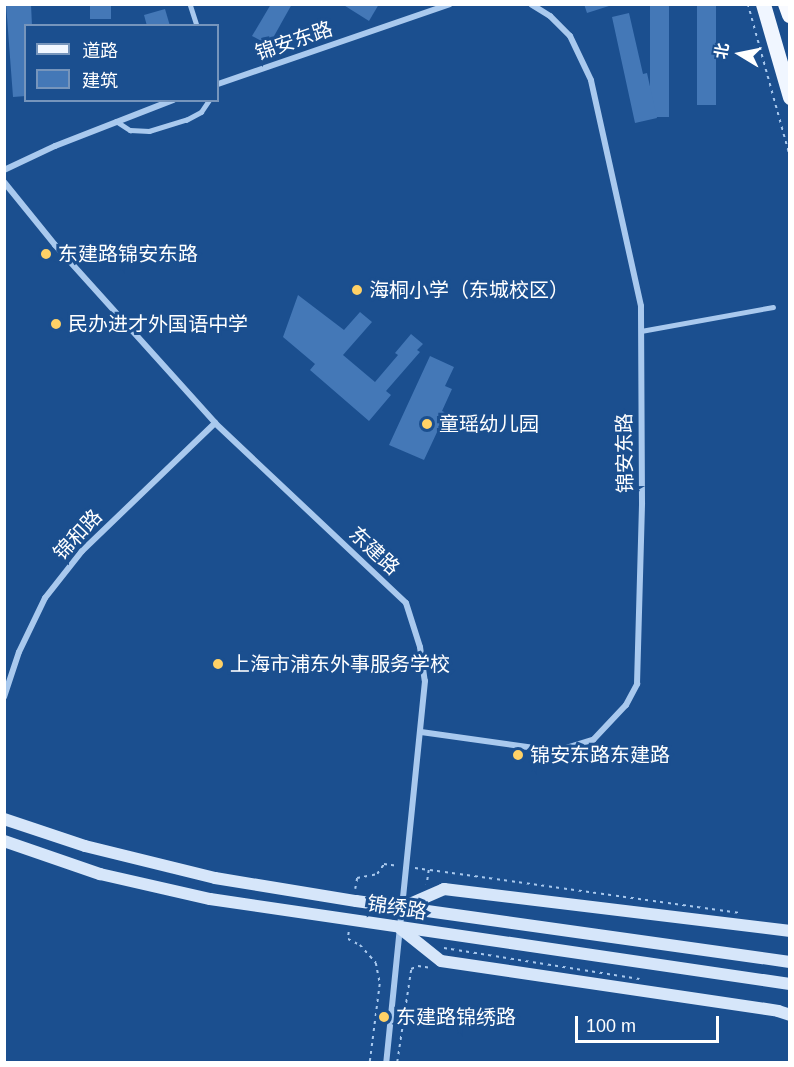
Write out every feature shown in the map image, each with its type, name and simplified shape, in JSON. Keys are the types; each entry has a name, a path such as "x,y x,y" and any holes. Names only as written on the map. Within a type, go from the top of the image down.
{"highway":[{"path":"786,4 789,15"}],"main road":[{"path":"763,4 789,97"},
{"name":"锦绣路","path":"4,819 85,846 215,878 789,962"},
{"name":"锦绣路","path":"4,841 100,874 210,899 789,984"},
{"path":"401,907 444,889 789,932"},
{"path":"400,928 441,961 778,1011 789,1015"}],"street":[{"name":"锦安东路","path":"219,84 450,4"},
{"name":"锦安东路","path":"421,732 556,751 593,740 626,705 637,684 642,502 641,332 635,272 591,80 570,36 550,16 531,4"},
{"path":"4,170 25,158 168,102"},
{"name":"东建路","path":"4,182 55,245 214,423 406,603 420,647 425,681 386,1062"},
{"name":"锦和路","path":"4,697 19,652 45,598 82,551 214,423"}],"lane":[{"path":"190,4 196,24"},
{"path":"116,121 130,130 148,131 186,120 201,112 208,102"},
{"path":"641,332 773,307"}],"path":[{"path":"748,4 789,157"},
{"path":"429,870 741,913"},
{"path":"443,948 639,979"},
{"path":"397,1062 411,969 418,966"}],"building":[{"path":"6,4 31,4 32,24 24,24 24,96 13,97"},
{"path":"90,4 111,4 111,19 90,19"},
{"path":"271,4 292,4 269,45 252,36"},
{"path":"342,4 379,4 369,21"},
{"path":"584,4 608,4 609,6 587,13"},
{"path":"650,4 669,4 669,117 650,117"},
{"path":"697,4 716,4 716,105 697,105"},
{"path":"165,9 169,24 146,24 144,15"},
{"path":"629,13 643,74 647,73 657,118 635,123 612,17"},
{"path":"298,295 344,330 360,312 372,322 343,355 375,382 398,355 395,353 411,334 423,344 417,350 420,352 386,391 391,395 369,421 310,370 315,364 283,337"},
{"path":"430,356 454,367 445,386 452,389 442,411 446,413 424,460 389,445"}],"place":[{"name":"东建路锦安东路","path":"46,254"},
{"name":"海桐小学（东城校区）","path":"357,290"},
{"name":"民办进才外国语中学","path":"56,324"},
{"name":"童瑶幼儿园","path":"427,424"},
{"name":"上海市浦东外事服务学校","path":"218,664"},
{"name":"锦安东路东建路","path":"518,755"},
{"name":"东建路锦绣路","path":"384,1017"}]}
